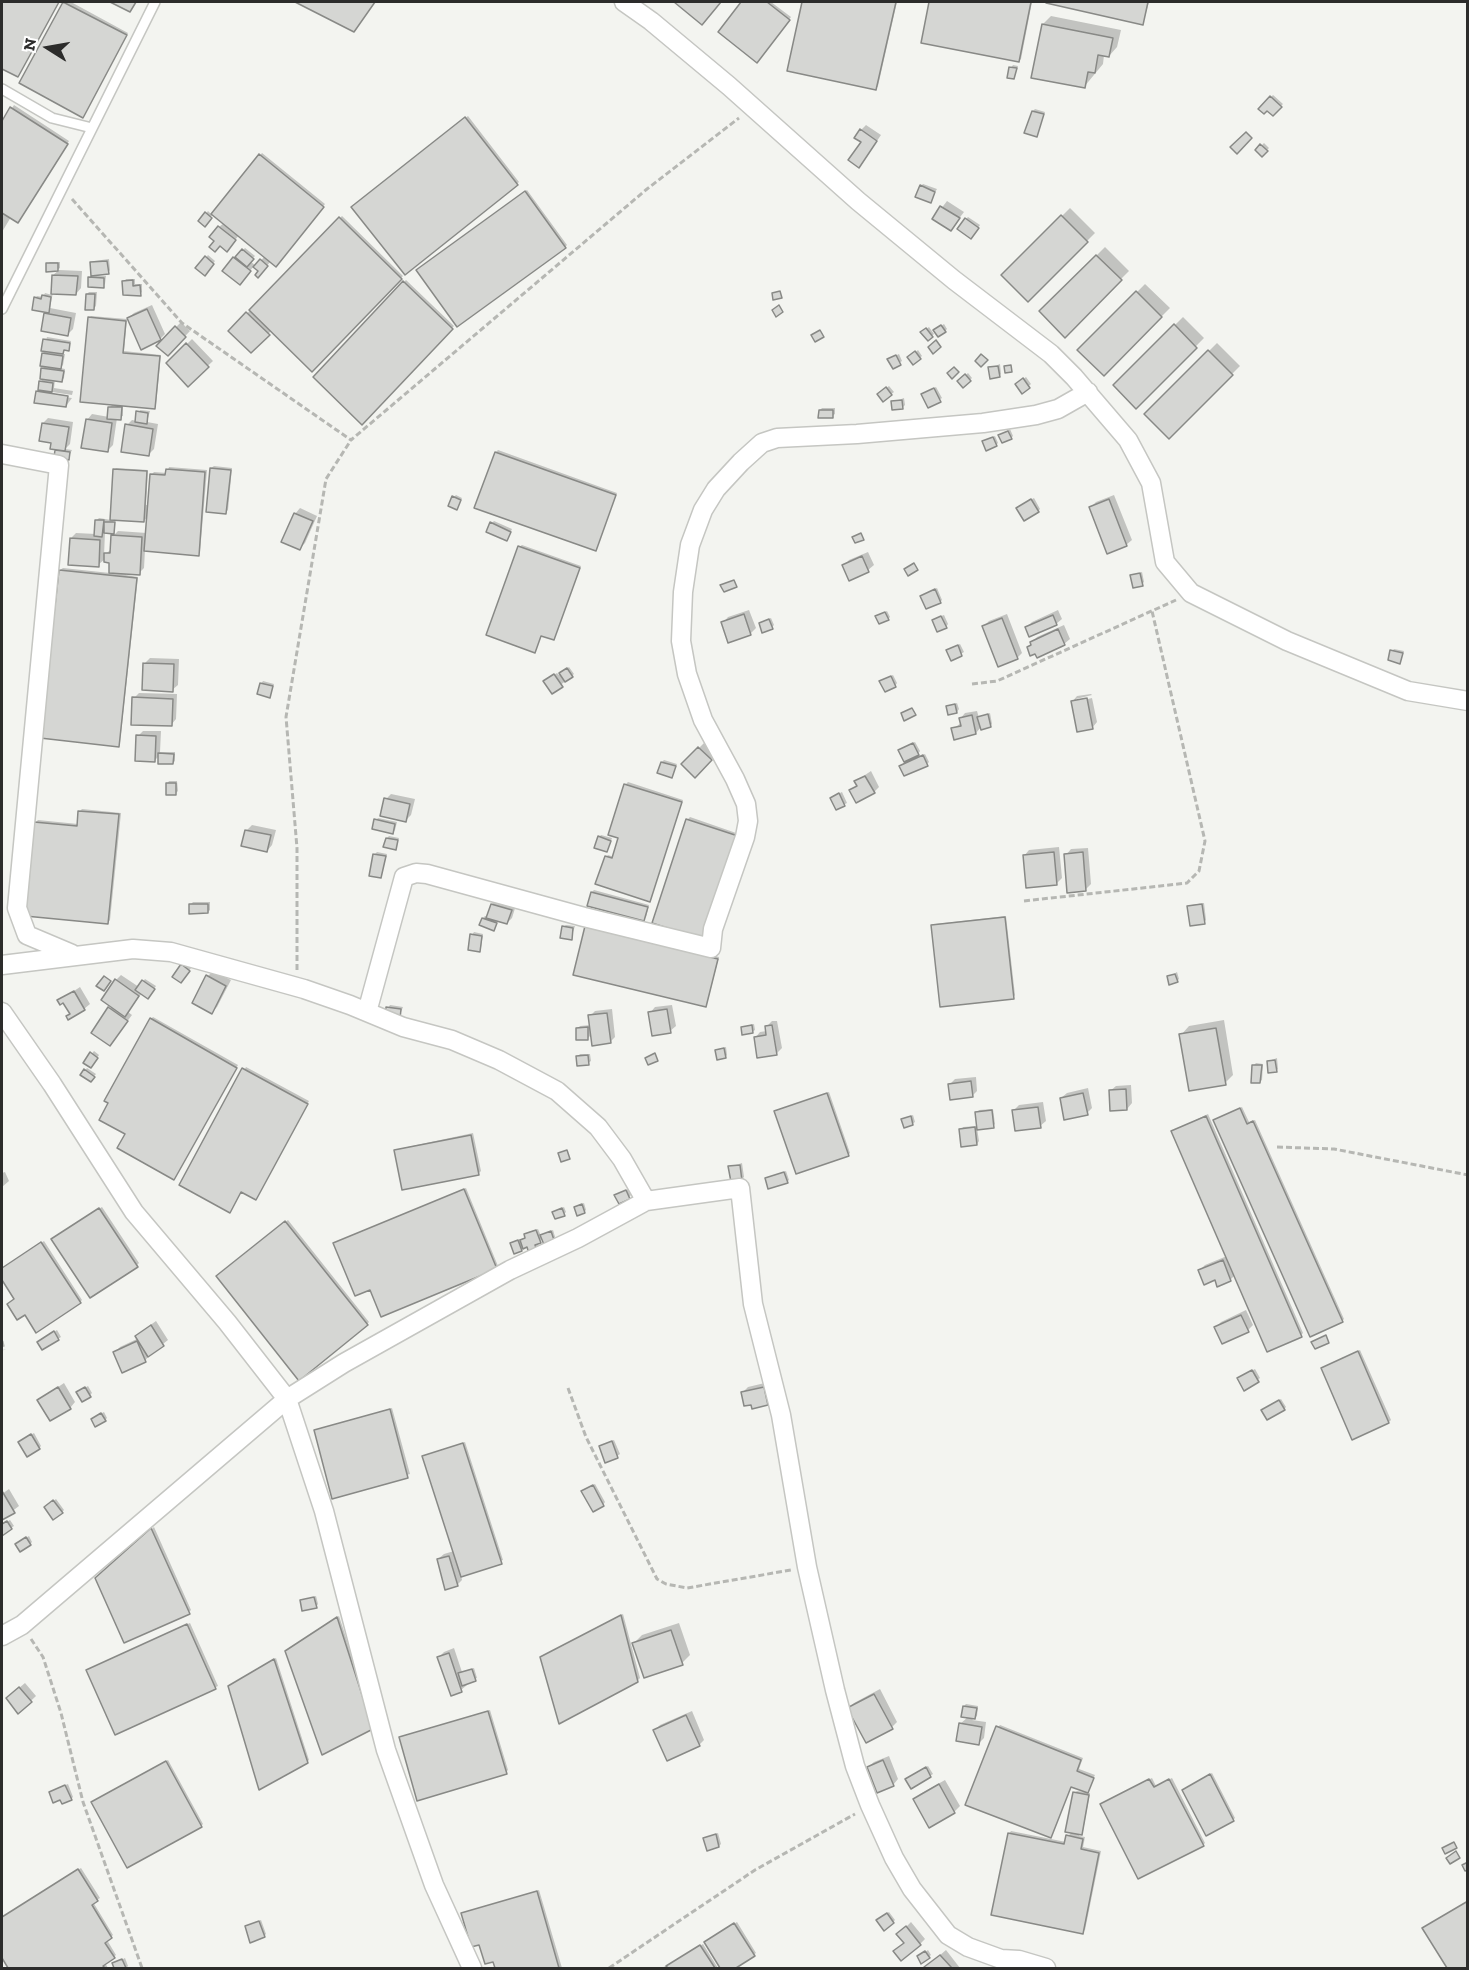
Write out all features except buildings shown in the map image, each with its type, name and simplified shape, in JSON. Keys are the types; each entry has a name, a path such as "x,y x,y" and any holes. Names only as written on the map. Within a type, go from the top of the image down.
{"street":[{"path":"624,2 651,21 858,201 937,266 1051,354 1088,392 1128,440 1151,483 1165,562 1191,594 1287,641 1408,691 1467,701"},
{"path":"367,1012 387,933 405,877 416,873 711,948 713,929 746,837 748,821 746,804 735,779 703,720 687,675 681,641 683,592 690,545 703,510 716,489 762,443 777,438 857,434 1015,418 1058,409 1088,392"},
{"path":"2,454 59,465 17,908 27,935 76,956"},
{"path":"2,965 133,949 171,952 297,988 350,1005 403,1027 452,1040 499,1060 557,1091 598,1127 622,1159 646,1200"},
{"path":"2,1012 52,1083 134,1212 227,1322 287,1399 324,1511 386,1750 434,1885 472,1968"},
{"path":"2,1636 21,1625 287,1399 344,1363 510,1270 579,1238 646,1200 740,1188 753,1304 781,1416 807,1567 855,1766 870,1805 894,1858 912,1889 948,1935 968,1947 1001,1959 1019,1960 1046,1968"}],"lane":[{"path":"2,309 155,2"},
{"path":"2,89 52,118 92,128"}],"path":[{"path":"297,988 297,848 286,717 326,479 351,440 647,189 752,108"},
{"path":"63,189 182,323 351,440"},
{"path":"972,684 997,681 1191,594"},
{"path":"1024,901 1187,883 1199,871 1205,841 1152,611"},
{"path":"1277,1147 1334,1149 1467,1175"},
{"path":"2,1341 4,1350"},
{"path":"568,1388 586,1437 657,1579 666,1584 687,1588 807,1567"},
{"path":"21,1625 44,1656 83,1802 142,1968"},
{"path":"609,1968 755,1870 870,1805"}]}
